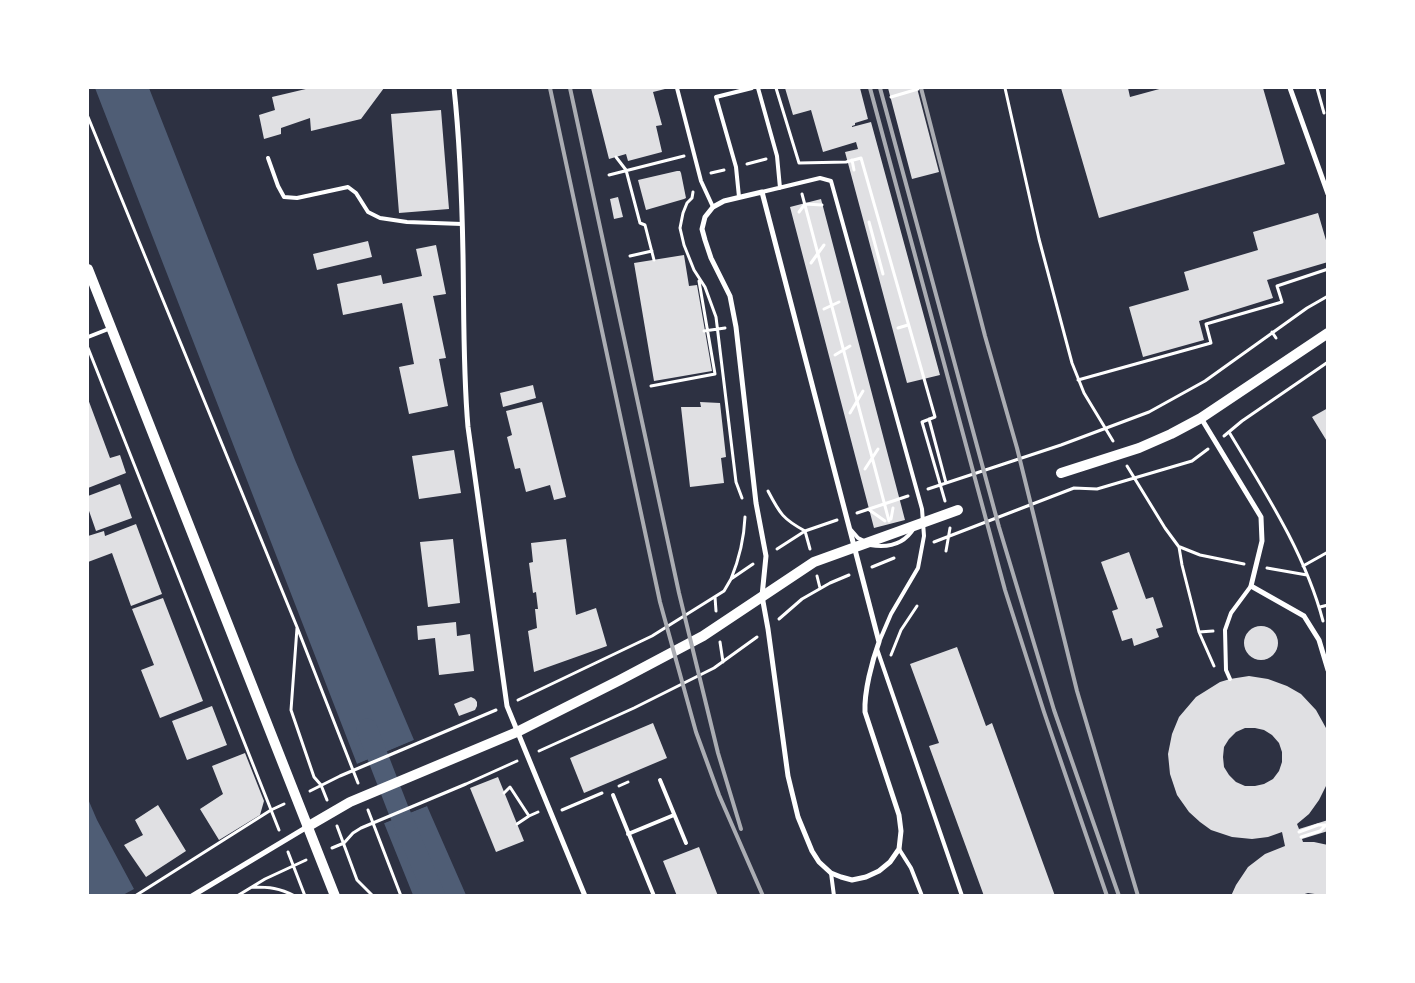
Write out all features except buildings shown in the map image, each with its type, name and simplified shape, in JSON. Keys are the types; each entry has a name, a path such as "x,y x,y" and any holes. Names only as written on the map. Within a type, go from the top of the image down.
{"main road":[{"path":"88,268 335,896"},
{"path":"1061,473 1138,448 1171,434 1201,418 1328,333"},
{"path":"308,827 350,802 517,732 620,680 703,636 814,562 958,510"}],"street":[{"path":"454,88 458,130 462,224 465,392 468,427 507,706 585,896"},
{"path":"1290,88 1328,194"},
{"path":"762,192 879,642 866,696 865,712 899,814 901,831 899,849 890,862 878,871 866,877 852,880 831,873 819,862 812,851 805,837 788,776 762,596 766,556 756,503 736,327 730,296 711,258 702,228 705,218 713,206 739,197 762,192"},
{"path":"1201,418 1261,517 1262,541 1251,586 1304,616 1319,640 1328,670"},
{"path":"192,896 308,827"}],"lane":[{"path":"677,88 700,176 713,206"},
{"path":"739,197 736,167 716,97 752,88"},
{"path":"758,88 777,156 780,188"},
{"path":"268,158 278,186 284,196 296,198 348,188 356,193 368,212 380,218 407,222 462,224"},
{"path":"762,192 820,178 831,182 915,482 922,509 924,536 918,568 891,614 879,642"},
{"path":"88,337 111,328"},
{"path":"849,528 858,538 869,544 882,547 895,544 905,539 912,531 922,509"},
{"path":"1230,679 1226,670 1225,630 1231,613 1251,586"},
{"path":"877,648 962,896"},
{"path":"660,780 686,843"},
{"path":"613,796 654,896"},
{"path":"628,834 674,815"},
{"path":"899,849 911,868 922,896"},
{"path":"831,873 834,896"}],"path":[{"path":"776,88 798,163 805,204 890,524"},
{"path":"901,88 902,94"},
{"path":"1005,88 1039,239 1072,363 1084,393"},
{"path":"1317,88 1324,113"},
{"path":"891,97 918,90"},
{"path":"88,117 297,627 358,784"},
{"path":"609,175 694,153"},
{"path":"616,157 626,170 640,223 645,225 654,260"},
{"path":"798,163 846,162 861,158 934,418 922,422 937,475"},
{"path":"852,160 854,170"},
{"path":"700,176 694,180 693,193 683,213 680,228 684,245 694,270 705,287 716,317 736,482 745,506"},
{"path":"805,204 822,205"},
{"path":"799,212 805,204"},
{"path":"869,222 883,274"},
{"path":"811,263 824,245"},
{"path":"630,256 652,251"},
{"path":"1078,380 1212,343 1206,324 1282,302 1276,286 1328,270"},
{"path":"651,386 659,382 715,374 708,344 699,278"},
{"path":"928,489 1061,445 1149,412 1205,381 1272,332 1328,296"},
{"path":"824,309 838,302"},
{"path":"898,328 908,325"},
{"path":"1272,332 1276,338"},
{"path":"835,355 850,346"},
{"path":"88,347 283,841"},
{"path":"932,543 1074,488 1097,489 1192,461 1216,444 1242,421 1328,362"},
{"path":"850,413 862,392"},
{"path":"929,419 946,482"},
{"path":"1229,432 1277,513 1307,575 1320,607 1327,634 1319,640"},
{"path":"865,469 878,449"},
{"path":"852,515 909,496"},
{"path":"776,507 783,517 805,532"},
{"path":"890,524 893,508"},
{"path":"867,509 890,524"},
{"path":"296,798 340,776 507,706 652,636 724,591 740,557 744,534 744,516"},
{"path":"731,579 805,532 842,518"},
{"path":"1165,528 1179,547 1199,632 1217,674"},
{"path":"1179,547 1200,555 1256,567 1307,575"},
{"path":"1303,566 1328,552"},
{"path":"864,570 898,556"},
{"path":"373,896 357,880 344,843 353,832 466,784 634,708 714,668 768,628 802,599 830,583 855,573"},
{"path":"1320,607 1328,605"},
{"path":"885,672 901,630 917,606"},
{"path":"297,627 292,710 314,778 321,785"},
{"path":"504,793 510,787 529,816"},
{"path":"576,804 589,798"},
{"path":"365,803 401,896"},
{"path":"517,824 529,816 549,808"},
{"path":"137,895 271,810"},
{"path":"1299,832 1318,826 1327,826"},
{"path":"1301,837 1327,826"},
{"path":"237,896 265,879 293,866 305,896"},
{"path":"252,887 282,889 295,896"}],"water":[{"path":"95,88 149,88 295,460 414,740 357,764"},
{"path":"88,799 97,820 134,889 123,895 88,895"},
{"path":"427,806 466,895 413,895 384,823"}],"pier":[{"path":"417,739 415,743 358,766 355,765"},
{"path":"426,803 429,805 382,824 383,821"}],"waterway":[{"path":"367,729 435,896"}],"railway":[{"path":"550,88 660,602 696,732 719,795 763,896"},
{"path":"570,88 679,593 718,753 741,829"},
{"path":"870,88 1005,590 1044,712 1107,896"},
{"path":"880,88 999,527 1054,710 1119,896"},
{"path":"921,88 985,336 1017,448 1077,691 1138,896"}]}
